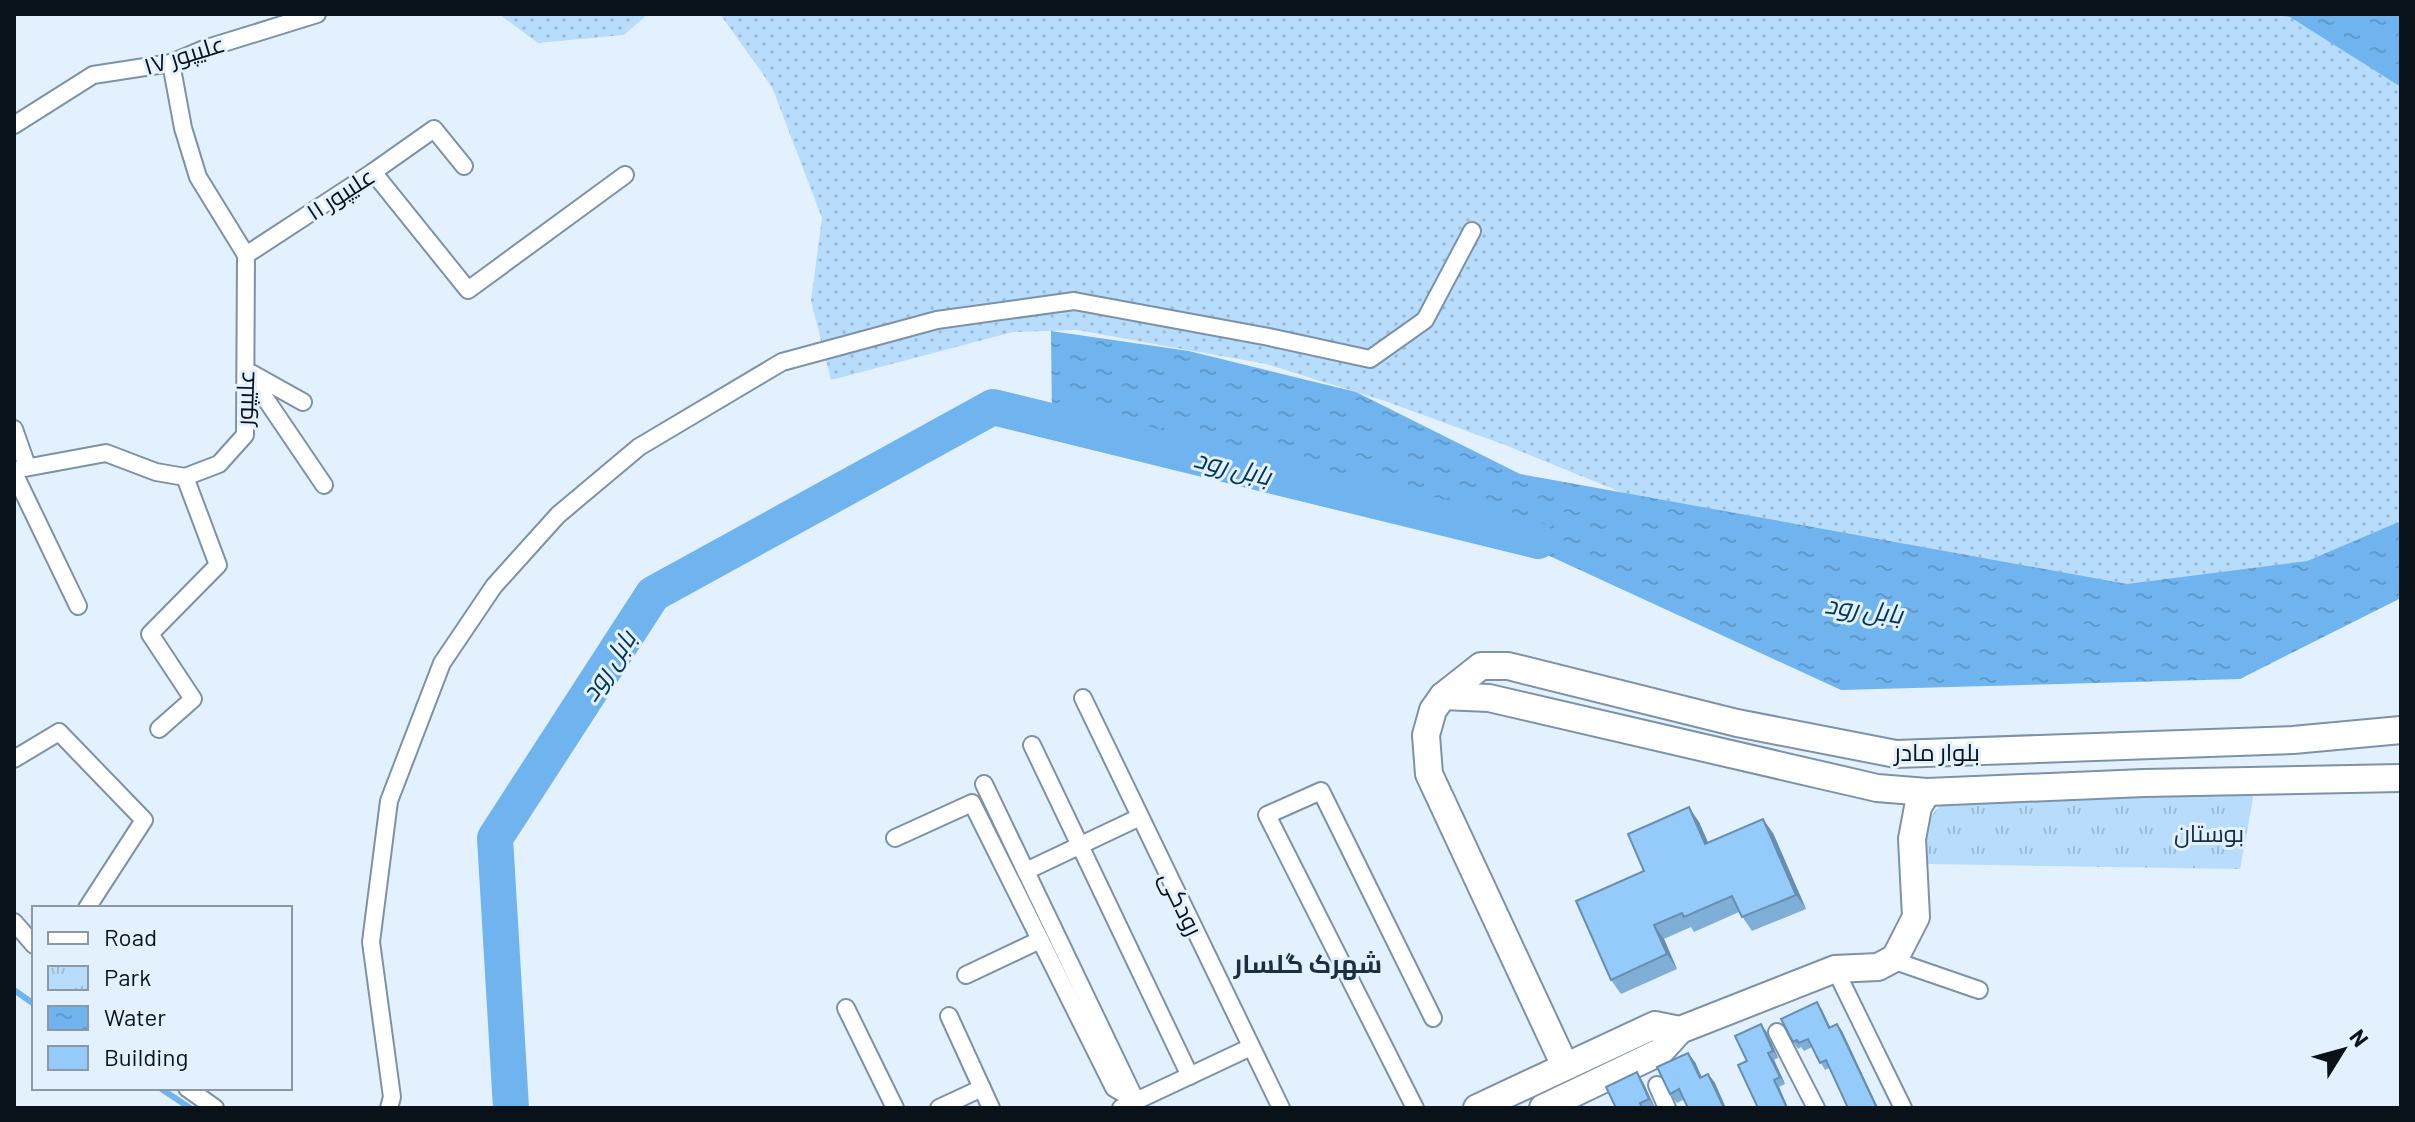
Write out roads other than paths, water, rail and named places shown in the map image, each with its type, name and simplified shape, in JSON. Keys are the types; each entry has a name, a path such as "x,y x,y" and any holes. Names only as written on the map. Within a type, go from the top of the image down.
{"main road":[{"name":"بلوار مادر","path":"1565,1066 1429,774 1426,735 1433,710 1443,696 1481,666 1508,666 1737,723 1896,754 2293,740 2401,730"},
{"name":"بلوار مادر","path":"1443,696 1489,698 1877,788 1927,792 2114,784 2401,778"},
{"path":"1543,1108 1660,1052 1680,1030 1835,969 1878,967 1892,960 1905,943 1916,917 1912,839 1918,807 1927,792"},
{"path":"1477,1108 1655,1025 1680,1030"}],"street":[{"name":"علیپور ۱۷","path":"14,125 93,75 171,63 317,14"},
{"path":"171,63 183,128 198,177 246,255"},
{"name":"علیپور ۱۱","path":"246,255 434,129 464,166"},
{"path":"373,172 468,290 625,175"},
{"path":"389,1108 392,1097 371,942 389,801 394,787 442,663 494,586 558,515 639,447 782,362 937,320 1074,301 1370,359 1425,320 1472,231"},
{"name":"علیپور","path":"185,477 219,464 245,435 246,255"},
{"path":"246,370 303,402"},
{"path":"246,370 324,485"},
{"path":"14,429 18,470 78,606"},
{"path":"18,470 106,453 156,472 185,477 218,565 150,634 193,699 159,729"},
{"name":"رودکی","path":"1083,698 1281,1108"},
{"path":"14,759 59,732 144,820 88,906"},
{"path":"1032,745 1190,1076"},
{"path":"984,784 1133,1106"},
{"path":"1415,1108 1267,815 1321,791 1433,1018"},
{"path":"895,838 972,803 1114,1088 1133,1106"},
{"path":"1026,871 1140,817"},
{"path":"14,922 32,943"},
{"path":"966,975 1040,940"},
{"path":"1892,960 1979,990"},
{"path":"1835,969 1903,1108"},
{"path":"846,1008 895,1108"},
{"path":"949,1016 991,1108"},
{"path":"1777,1032 1816,1108"},
{"path":"1133,1106 1251,1047"},
{"path":"1657,1085 1667,1108"},
{"path":"939,1108 982,1088"},
{"path":"190,1090 215,1108"}],"water":[{"path":"2268,14 2401,14 2401,87 2290,17"},
{"path":"1051,331 1189,351 1356,392 1520,474 2127,584 2307,561 2401,521 2401,598 2240,679 1841,690 1491,529 1052,421"}],"waterway":[{"name":"بابل رود","path":"511,1108 495,838 653,594 993,407 1538,541"},
{"path":"14,990 32,1003"},
{"path":"163,1090 190,1108"}],"district":[{"name":"شهرک گلسار","path":"1308,962"}],"park label":[{"name":"بوستان","path":"2209,832"}]}
